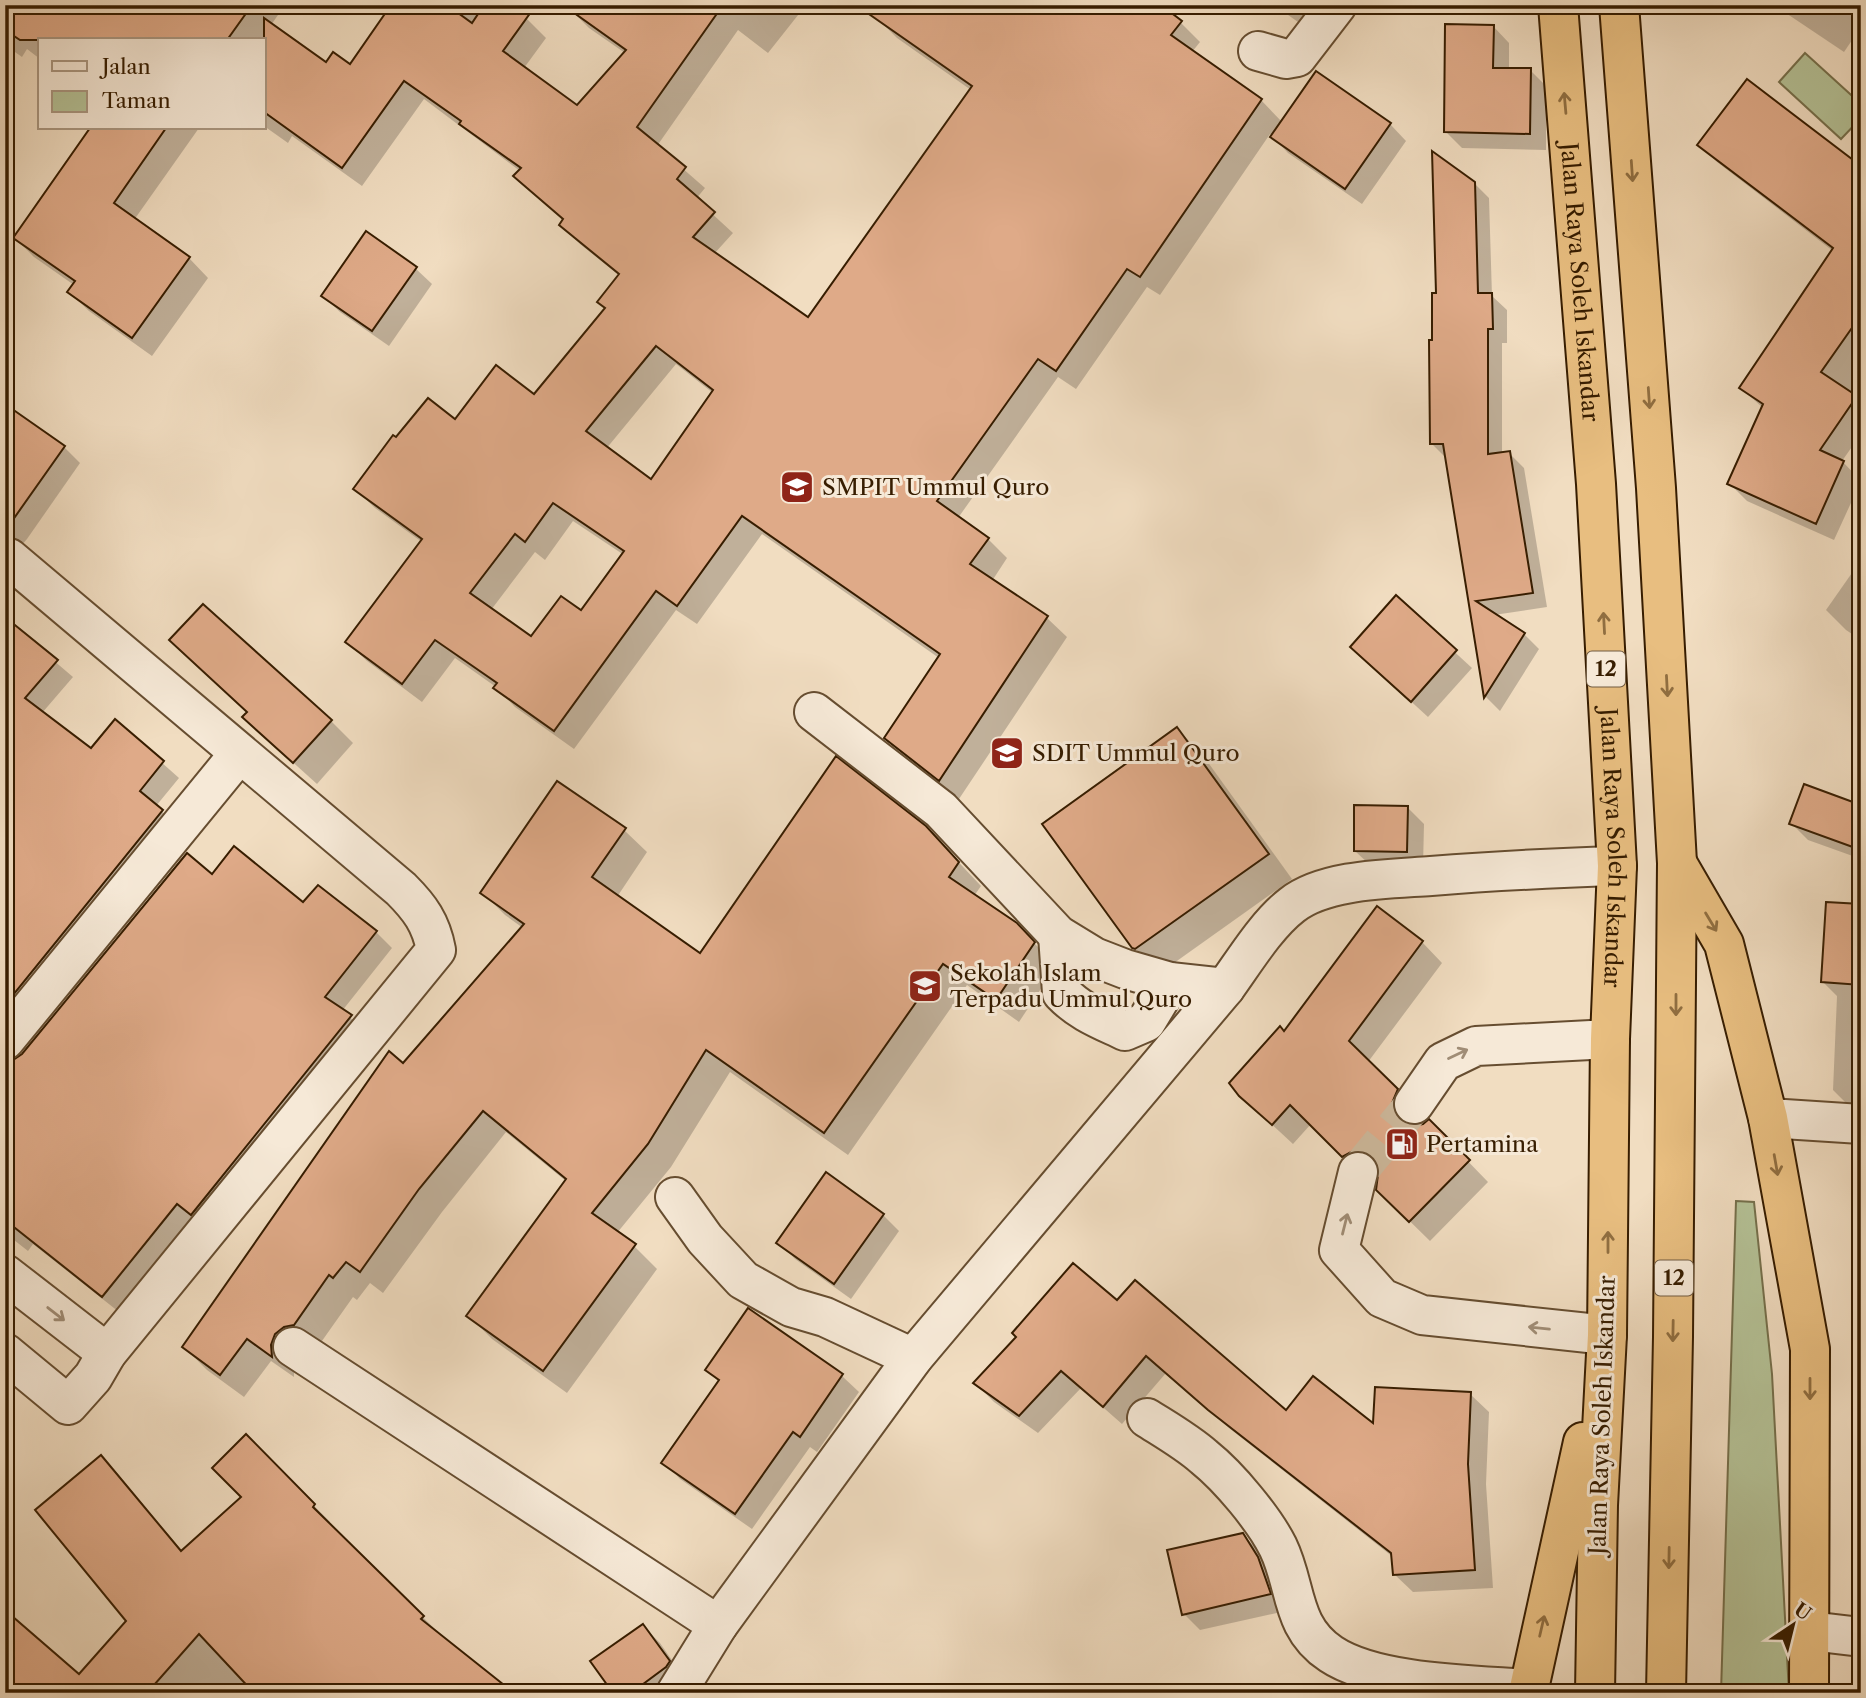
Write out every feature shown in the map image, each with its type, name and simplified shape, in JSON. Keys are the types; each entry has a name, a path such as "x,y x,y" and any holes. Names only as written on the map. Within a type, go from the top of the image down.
{"highway":[{"name":"Jalan Raya Soleh Iskandar","path":"1558,5 1596,484 1617,866 1609,1039 1607,1335 1598,1506 1595,1693"},
{"name":"12","path":"1619,5 1656,488 1676,863 1673,1337 1666,1693"},
{"path":"1676,863 1724,944 1768,1118 1810,1349 1809,1693"},
{"path":"1528,1691 1607,1335"}],"street":[{"path":"1258,51 1286,59 1297,57 1337,5"},
{"path":"5,563 9,558 401,888 420,908 432,930 436,950 107,1353 93,1377 68,1405 5,1353"},
{"path":"814,712 942,810 1058,935 1094,957 1125,970 1170,982 1225,988"},
{"path":"5,1040 239,754"},
{"path":"676,1693 718,1625 913,1358 1292,905 1324,889 1384,879 1505,870 1617,866"},
{"path":"1058,935 1062,993 1087,1014 1125,1031 1146,1021 1170,982"},
{"path":"1414,1104 1443,1062 1476,1046 1609,1039"},
{"path":"1768,1118 1861,1124"},
{"path":"1358,1172 1339,1250 1382,1298 1422,1315 1607,1335"},
{"path":"675,1196 705,1239 743,1280 791,1307 825,1317 913,1358"},
{"path":"5,1275 107,1353"},
{"path":"293,1347 718,1625"},
{"path":"1147,1418 1205,1457 1252,1508 1278,1548 1309,1636 1332,1655 1363,1668 1420,1680 1528,1691"},
{"path":"1810,1631 1861,1637"}],"green space":[{"path":"1805,53 1861,104 1861,118 1841,139 1779,82"},
{"path":"1736,1201 1754,1202 1772,1374 1789,1693 1721,1693"}],"building":[{"path":"5,5 252,5 228,38 20,40 5,30"},
{"path":"391,5 447,5 472,23 484,5 536,5 503,51 577,105 626,50 563,5 723,5 637,127 686,167 677,179 715,212 693,237 808,317 972,86 856,5 1161,5 1182,21 1171,35 1262,99 1140,277 1127,269 1056,371 1038,359 937,501 989,538 970,564 1048,616 939,781 884,738 940,654 742,516 677,606 656,591 554,731 493,688 497,683 435,640 402,684 345,642 422,539 353,489 393,435 396,437 428,398 455,419 496,365 534,394 605,308 597,302 619,274 559,225 563,219 513,176 521,168 404,81 342,168 266,113 264,18 326,62 333,52 350,64","holes":["656,346 713,390 651,479 586,431","553,503 624,551 581,610 561,596 531,636 470,593 515,534 525,542"]},
{"path":"1445,24 1494,25 1493,68 1531,68 1530,134 1444,132"},
{"path":"1316,71 1391,123 1345,189 1270,137"},
{"path":"1747,79 1861,166 1861,315 1821,372 1857,396 1820,450 1844,461 1816,524 1727,484 1763,404 1739,388 1833,248 1697,145"},
{"path":"89,130 165,130 114,203 190,257 132,338 67,292 75,281 13,238"},
{"path":"1432,151 1475,182 1478,293 1492,293 1493,329 1488,329 1488,454 1510,451 1533,593 1476,601 1525,633 1484,698 1443,444 1430,444 1429,340 1432,340 1432,293 1436,293"},
{"path":"366,231 417,267 372,331 321,296"},
{"path":"5,404 65,446 5,531"},
{"path":"1396,595 1457,650 1411,702 1350,647"},
{"path":"203,604 332,720 293,763 242,717 247,712 169,640"},
{"path":"5,617 58,660 25,698 91,748 115,719 164,761 140,791 163,810 5,1005"},
{"path":"1177,727 1269,854 1135,949 1042,824"},
{"path":"836,756 926,826 959,862 949,877 1017,923 1035,942 996,1000 943,964 824,1133 706,1050 648,1144 592,1213 636,1244 543,1371 466,1316 566,1179 483,1111 419,1189 360,1272 346,1262 333,1278 329,1275 294,1325 284,1327 275,1334 271,1345 272,1357 247,1339 220,1375 182,1347 389,1051 403,1063 524,924 480,893 557,781 626,828 592,877 700,953"},
{"path":"1804,784 1861,805 1861,850 1789,824"},
{"path":"1354,805 1408,806 1407,852 1354,851"},
{"path":"234,846 303,902 318,885 377,931 325,997 352,1015 191,1215 177,1204 102,1297 5,1220 5,1061 13,1060 22,1054 187,853 212,874"},
{"path":"1826,902 1861,904 1861,985 1821,982"},
{"path":"1377,906 1423,941 1349,1041 1398,1089 1392,1103 1401,1122 1413,1126 1423,1124 1429,1119 1470,1160 1409,1222 1376,1190 1379,1167 1373,1156 1364,1151 1353,1151 1342,1157 1290,1105 1272,1125 1239,1096 1229,1083 1280,1026 1284,1031"},
{"path":"826,1172 884,1214 834,1284 776,1243"},
{"path":"1073,1263 1117,1300 1135,1280 1286,1410 1313,1376 1373,1423 1375,1387 1471,1392 1468,1464 1475,1570 1393,1575 1391,1553 1208,1410 1146,1356 1103,1407 1061,1371 1019,1416 973,1383 1016,1337 1012,1333"},
{"path":"748,1308 843,1374 800,1437 793,1432 735,1514 661,1463 719,1380 705,1370"},
{"path":"246,1434 315,1504 313,1507 424,1616 421,1619 514,1693 254,1693 199,1634 147,1693 5,1693 5,1610 79,1674 126,1621 35,1510 101,1455 181,1551 241,1497 212,1468"},
{"path":"1243,1533 1258,1557 1271,1594 1182,1615 1167,1550"},
{"path":"643,1624 670,1661 666,1667 631,1693 613,1693 590,1661"}],"tunnel":[{"path":"1358,1172 1414,1104"}],"place":[{"name":"SMPIT Ummul Quro","path":"797,487"},
{"name":"SDIT Ummul Quro","path":"1007,753"},
{"name":"Sekolah Islam Terpadu Ummul Quro","path":"925,986"},
{"name":"Pertamina","path":"1402,1144"}]}
